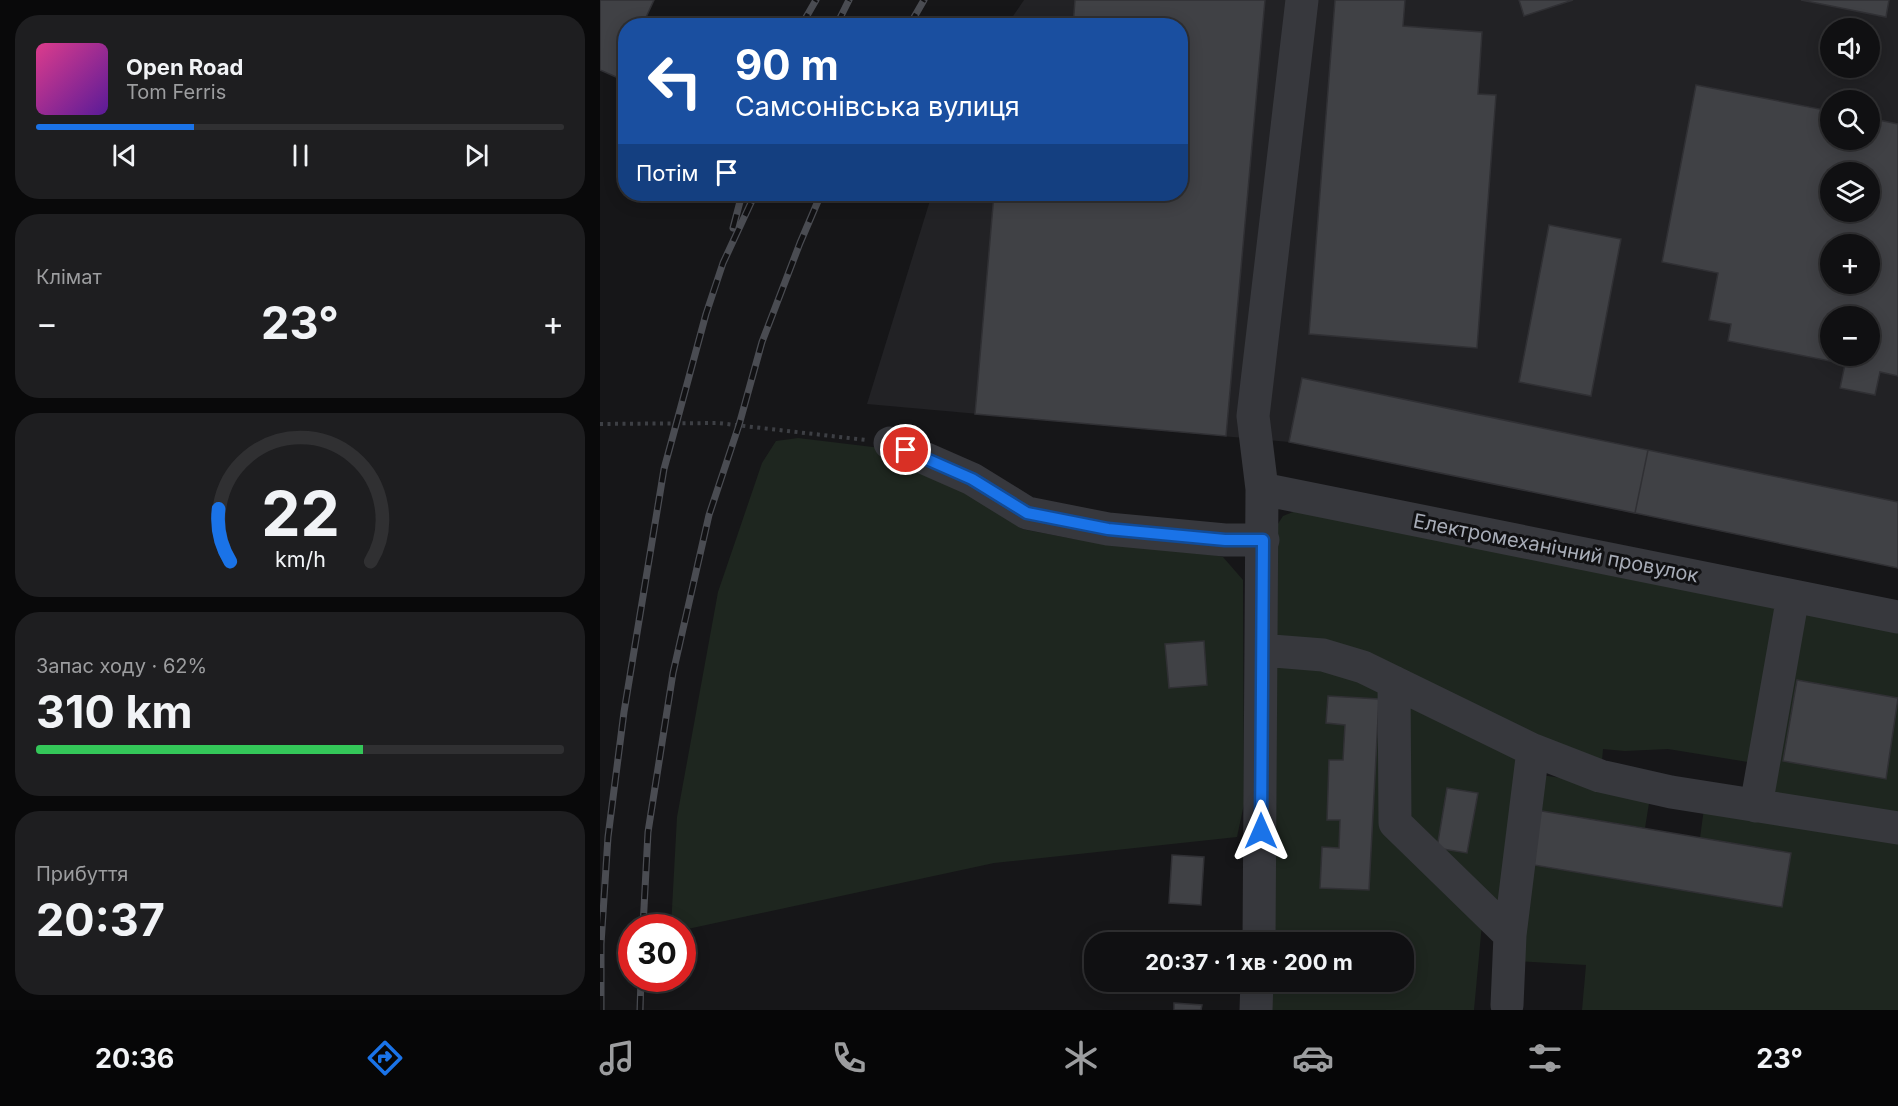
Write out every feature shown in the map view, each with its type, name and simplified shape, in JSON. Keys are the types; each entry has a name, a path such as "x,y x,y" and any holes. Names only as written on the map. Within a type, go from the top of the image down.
{"street":[{"path":"1259,932 1263,540 1262,489 1253,416 1302,0"},
{"path":"890,443 972,479 1027,513 1108,529 1225,540 1263,540"},
{"name":"Електромеханічний провулок","path":"1262,489 1898,617"},
{"path":"1756,806 1793,596"},
{"path":"1261,650 1323,655 1363,667 1533,750 1600,776 1671,792 1898,828"},
{"path":"1394,682 1395,823 1510,935"},
{"path":"1507,1005 1510,935 1533,750"},
{"path":"1256,1010 1257,992"}],"path":[{"path":"600,424 718,423 890,443"}],"shaded area":[{"path":"1024,0 1898,0 1898,568 1289,442 867,404 930,201 1188,201 1188,18 1012,18"},
{"path":"798,438 881,448 975,496 1022,529 1074,539 1175,545 1223,557 1243,580 1244,804 1237,837 994,863 696,927 696,914 672,914 677,817 718,592 762,463 776,441"},
{"path":"1298,510 1898,627 1898,824 1751,801 1754,763 1668,749 1625,751 1603,749 1601,773 1526,740 1510,903 1484,902 1474,1010 1268,1010 1268,992 1414,992 1414,932 1268,932 1274,530 1283,516"},
{"path":"1541,775 1651,791 1645,828 1536,810"},
{"path":"1705,801 1898,833 1898,1010 1582,1010 1586,965 1516,961 1528,864 1782,907 1791,853 1700,838"}],"building":[{"path":"600,0 654,0 646,18 618,18 618,73 616,77 600,70"},
{"path":"1075,0 1265,0 1226,436 975,414 993,201 1188,201 1188,18 1074,18"},
{"path":"1335,0 1405,0 1403,26 1482,32 1478,94 1496,95 1477,348 1309,334"},
{"path":"1519,0 1573,0 1524,16"},
{"path":"1801,0 1889,0 1886,17"},
{"path":"1696,85 1820,109 1820,150 1880,150 1880,120 1898,124 1898,376 1880,372 1875,395 1840,388 1845,366 1880,366 1880,306 1820,306 1820,359 1728,341 1731,324 1709,320 1718,273 1662,262"},
{"path":"1549,225 1621,239 1591,396 1519,382"},
{"path":"1302,378 1648,450 1635,513 1289,442"},
{"path":"1648,450 1898,502 1898,568 1635,513"},
{"path":"1204,641 1207,685 1169,688 1165,644"},
{"path":"1797,680 1898,698 1886,779 1783,761"},
{"path":"1328,696 1379,699 1369,890 1320,888 1322,847 1339,848 1340,820 1327,820 1329,760 1343,760 1345,725 1326,723"},
{"path":"1447,788 1478,793 1467,853 1437,848"},
{"path":"1536,810 1791,853 1782,907 1528,864"},
{"path":"1172,855 1204,857 1201,905 1169,903"},
{"path":"1174,1003 1202,1005 1201,1010 1174,1010"}],"railway":[{"path":"806,18 816,0"},
{"path":"840,18 849,0"},
{"path":"914,18 924,0"},
{"path":"733,228 740,201"},
{"path":"601,1010 601,944 608,837 624,712 664,469 706,314 723,263 752,201"},
{"path":"644,914 648,832 673,673 709,515 739,425 762,342 818,201"},
{"path":"640,1010 641,992"}],"route":[{"path":"906,450 972,479 1027,513 1108,529 1225,540 1263,540 1261,831"}]}
